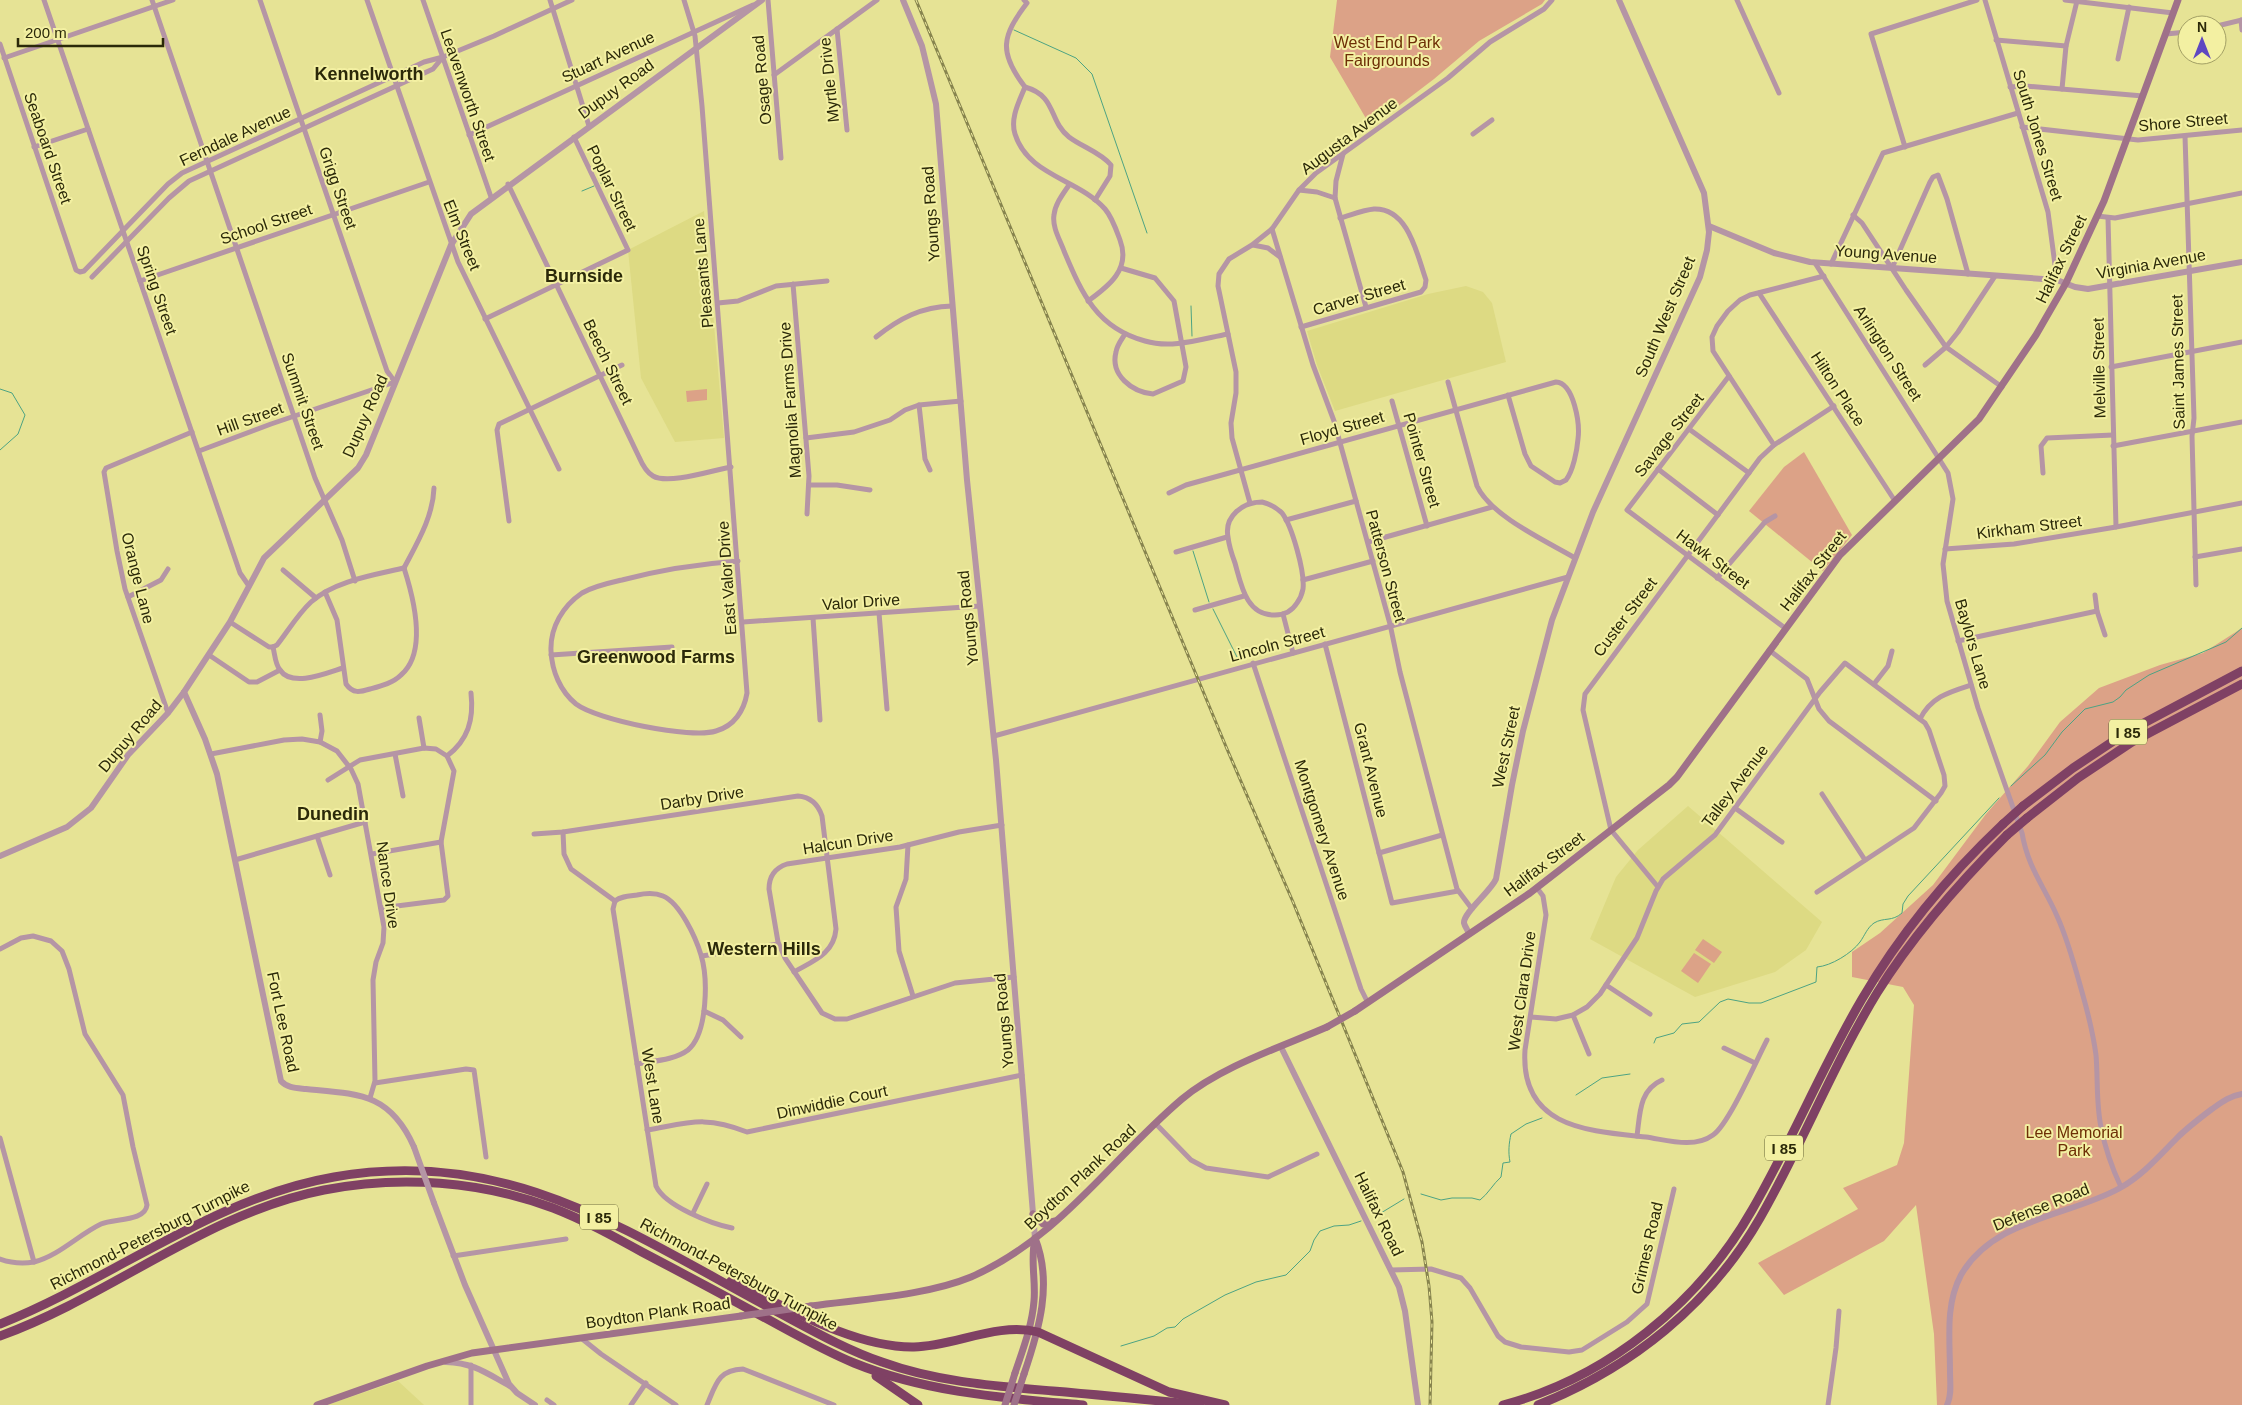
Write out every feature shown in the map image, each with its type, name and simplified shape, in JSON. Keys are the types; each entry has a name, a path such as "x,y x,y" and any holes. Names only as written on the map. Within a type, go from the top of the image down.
{"highway":[{"name":"I 85","path":"1503,1405 1556,1386 1612,1356 1666,1316 1714,1266 1753,1209 1844,1030 1881,967 1940,890 2003,824 2066,773 2118,738 2242,671"},
{"name":"I 85","path":"1538,1405 1604,1374 1661,1335 1697,1302 1725,1269 1760,1219 1852,1039 1878,993 1930,920 1972,870 2007,835 2078,778 2132,742 2242,684"},
{"name":"Richmond-Petersburg Turnpike","path":"0,1324 41,1306 244,1202 314,1180 365,1172 451,1173 514,1184 579,1207 688,1262 843,1346 882,1362 919,1373 993,1386 1200,1405"},
{"name":"Richmond-Petersburg Turnpike","path":"0,1336 54,1312 205,1233 252,1211 289,1198 324,1190 370,1183 413,1182 492,1190 555,1209 600,1229 800,1337 852,1362 894,1378 939,1389 977,1395 1083,1405"},
{"path":"688,1262 846,1334 874,1342 900,1346 927,1346 1009,1329 1034,1331 1169,1392 1225,1405"},
{"path":"852,1362 891,1385 918,1405"}],"main road":[{"name":"Halifax Street","path":"1342,1019 1537,888 1677,777 1840,554 1979,420 2036,335 2066,283 2097,216 2178,0"},
{"name":"Boydton Plank Road","path":"317,1405 443,1361 494,1350 910,1292 950,1284 987,1269 1035,1238 1058,1220 1181,1100 1201,1085 1342,1019"},
{"path":"1033,1214 1043,1224 1058,1220"},
{"path":"1014,1405 1024,1374 1034,1331 1032,1254 1035,1238"},
{"path":"1005,1405 1015,1372 1034,1331"}],"street":[{"name":"Spring Street","path":"44,0 240,573 249,586"},
{"name":"Summit Street","path":"152,0 295,416 325,501 342,540 355,581"},
{"path":"4,58 173,0"},
{"name":"Grigg Street","path":"260,0 387,371 395,382"},
{"name":"Elm Street","path":"367,0 451,245 559,469"},
{"name":"Leavenworth Street","path":"423,0 491,197"},
{"path":"550,0 588,126"},
{"name":"Ferndale Avenue","path":"73,259 76,270 82,272 168,184 182,173 424,62 443,57 572,0"},
{"name":"Pleasants Lane","path":"684,0 697,48 734,498"},
{"name":"Osage Road","path":"768,0 781,158"},
{"path":"774,75 877,0"},
{"name":"Youngs Road","path":"903,0 924,53 936,104 960,401 1002,825 1035,1238"},
{"name":"Augusta Avenue","path":"1250,503 1231,431 1236,382 1218,286 1219,274 1228,259 1252,245 1272,228 1299,190 1316,173 1448,78 1490,42 1544,9 1552,0"},
{"name":"South West Street","path":"1575,558 1596,505 1700,277 1707,250 1709,226 1707,206 1701,183 1619,0"},
{"path":"1737,0 1779,94"},
{"path":"1905,147 1871,34 1977,0"},
{"name":"South Jones Street","path":"1985,0 2050,221 2057,280"},
{"path":"2065,0 2173,13"},
{"name":"Stuart Avenue","path":"469,135 760,1"},
{"name":"Dupuy Road","path":"0,856 48,836 80,819 91,808 128,756 168,713 184,692 230,622 264,558 325,501 363,461 451,245 467,218 508,184 760,1"},
{"path":"2062,89 2066,46 2077,1"},
{"path":"1026,2 1009,28 1006,42 1010,66 1025,87 1036,90 1046,100 1060,128 1069,137 1106,159 1111,165 1110,176 1095,200"},
{"path":"2118,59 2129,7"},
{"path":"2227,24 2241,20 2242,30"},
{"name":"Myrtle Drive","path":"837,29 847,130"},
{"path":"2166,34 2177,33"},
{"path":"1996,40 2066,46"},
{"name":"Seaboard Street","path":"0,44 73,259"},
{"name":"Ferndale Avenue","path":"92,277 175,192 189,181 433,69 443,57"},
{"path":"2010,87 2026,86 2143,96"},
{"path":"1025,87 1013,122 1019,144 1033,162 1095,200 1109,214 1121,242 1123,255 1121,268 1109,286 1088,301"},
{"path":"1831,264 1881,154 2018,113"},
{"path":"1473,134 1492,120"},
{"name":"Shore Street","path":"2022,127 2138,140 2242,130"},
{"path":"34,147 88,129"},
{"name":"Saint James Street","path":"2185,136 2192,351 2196,586"},
{"name":"Poplar Street","path":"557,285 628,250 574,137"},
{"path":"1343,154 1334,198 1366,308"},
{"path":"1892,268 1934,176 1940,177 1968,274"},
{"name":"School Street","path":"140,281 429,182"},
{"name":"Beech Street","path":"508,184 638,457 648,473 654,477 668,480 731,467"},
{"path":"1070,185 1057,204 1053,222 1074,274 1088,301 1102,318 1125,334 1158,344 1182,343 1228,334"},
{"path":"1299,190 1317,192 1334,198"},
{"path":"2097,216 2108,218 2242,193"},
{"name":"Carver Street","path":"1301,327 1423,290 1426,280 1408,230 1400,220 1389,212 1378,209 1340,218"},
{"path":"1853,215 1862,224 1946,347 2002,387"},
{"name":"Melville Street","path":"2108,218 2116,527"},
{"name":"Young Avenue","path":"1709,226 1774,253 1815,263 2057,280 2066,283"},
{"name":"Patterson Street","path":"1272,228 1301,327 1340,442 1373,561 1442,835 1458,891 1472,909"},
{"path":"1252,245 1268,248 1281,258"},
{"name":"Virginia Avenue","path":"2066,283 2088,290 2242,262"},
{"name":"Arlington Street","path":"1815,263 1940,458"},
{"path":"1121,268 1146,274 1159,281 1174,301 1177,308 1186,367 1183,380 1162,391 1149,393 1129,386 1119,375 1115,356 1117,347 1125,334"},
{"path":"1774,445 1712,347 1714,332 1733,305 1744,298 1759,292 1824,276"},
{"path":"1925,365 1946,347 1995,276"},
{"path":"718,303 738,301 771,287 827,281"},
{"name":"Magnolia Farms Drive","path":"793,284 809,484 807,514"},
{"path":"486,319 557,285"},
{"name":"Hilton Place","path":"1759,292 1895,500"},
{"path":"876,337 911,313 928,308 952,306"},
{"path":"2111,366 2242,342"},
{"path":"509,520 497,430 499,424 622,365"},
{"name":"Savage Street","path":"1628,508 1729,376"},
{"name":"Hill Street","path":"198,451 395,382"},
{"path":"1448,382 1477,486 1483,498 1492,507 1575,558"},
{"name":"Floyd Street","path":"1169,493 1180,487 1241,469 1455,409 1556,382 1563,383 1569,390 1578,422 1579,438 1566,480 1560,483 1555,482 1531,466 1525,454 1508,395"},
{"name":"Pointer Street","path":"1392,400 1427,526"},
{"path":"806,438 854,432 890,420 905,410 919,405 960,401"},
{"path":"919,405 925,459 930,470"},
{"name":"Custer Street","path":"1658,888 1611,830 1583,710 1583,700 1603,668 1760,458 1774,445 1834,406"},
{"path":"2113,446 2242,422"},
{"path":"1689,429 1748,473"},
{"name":"Hill Street","path":"126,459 192,432"},
{"path":"2043,474 2041,446 2047,438 2113,435"},
{"name":"Baylors Lane","path":"1940,458 1951,482 1953,499 1945,549 1944,587 1971,685 2022,834 2025,851 2033,871 2062,926 2082,991 2096,1055 2097,1106 2101,1127 2107,1153 2121,1187"},
{"name":"Orange Lane","path":"126,459 106,468 104,472 117,551 128,597 168,713"},
{"path":"1658,469 1718,515"},
{"path":"809,484 837,485 870,490"},
{"path":"325,592 337,620 343,668 348,687 353,691 360,692 395,680 409,666 415,646 415,605 404,568 428,520 432,507 434,488"},
{"name":"East Valor Drive","path":"551,655 556,676 563,691 577,705 593,714 637,725 698,734 715,732 724,728 736,718 746,700 748,685 734,498"},
{"path":"1286,520 1356,501"},
{"path":"1262,502 1273,506 1286,520 1303,580 1300,599 1290,610 1283,614 1263,614 1253,607 1244,596 1228,537 1228,524 1234,514 1250,503 1262,502"},
{"name":"Kirkham Street","path":"1945,549 2014,544 2242,503"},
{"path":"1368,542 1492,507"},
{"name":"Hawk Street","path":"1628,508 1628,511 1785,628"},
{"path":"1717,578 1765,522 1776,516"},
{"path":"1176,552 1228,537"},
{"path":"2195,557 2242,549"},
{"name":"West Street","path":"1472,909 1490,890 1496,879 1523,731 1548,636 1575,558"},
{"path":"672,647 551,655 553,631 560,616 576,598 591,588 661,570 738,561"},
{"path":"1303,580 1373,561"},
{"path":"230,622 269,647 273,647 278,645 305,608 325,592 355,581 404,568"},
{"path":"128,597 161,580 168,569"},
{"path":"284,570 316,598"},
{"name":"Lincoln Street","path":"994,736 1568,578"},
{"path":"1195,610 1244,596"},
{"path":"2095,596 2097,611 2105,635"},
{"name":"Valor Drive","path":"743,622 980,606"},
{"path":"1958,641 2097,611"},
{"path":"879,613 887,709"},
{"path":"1283,614 1293,653"},
{"path":"813,618 820,720"},
{"name":"Grant Avenue","path":"1325,644 1392,903 1458,891"},
{"path":"273,647 280,670 286,676 298,678 343,668"},
{"path":"1769,650 1807,679 1819,709 1829,721 1936,801"},
{"path":"1817,892 1914,828 1936,801 1944,786 1944,775 1930,730 1920,719 1874,684 1888,666 1892,651"},
{"path":"209,655 249,682 257,682 280,670"},
{"name":"Montgomery Avenue","path":"1254,664 1361,989 1368,1003"},
{"name":"Talley Avenue","path":"1573,1015 1595,1000 1606,985 1637,938 1658,888 1669,872 1715,836 1843,664 1846,664 1874,684"},
{"path":"1920,719 1928,706 1940,696 1971,685"},
{"name":"Fort Lee Road","path":"184,692 211,754 281,1080 290,1087 352,1094 370,1098 384,1106 399,1119 414,1147 453,1256 494,1350"},
{"path":"447,756 458,747 469,729 472,714 471,693"},
{"path":"320,715 322,731 320,742"},
{"path":"419,718 424,748"},
{"path":"211,754 295,739 320,742 337,751 350,766"},
{"path":"328,780 360,760 424,748 436,749 447,756 452,764 453,776 441,842 449,893 446,898 381,908"},
{"path":"395,754 403,796"},
{"name":"Nance Drive","path":"350,766 358,784 372,854 384,935 373,980 375,1083 370,1098"},
{"path":"1822,794 1865,860"},
{"name":"Darby Drive","path":"534,834 563,832 803,796 812,800 820,811 828,858 836,929 834,942 822,956 794,972"},
{"path":"1735,808 1782,842"},
{"path":"235,860 365,822"},
{"name":"Halcun Drive","path":"1002,825 951,834 908,845 787,864 778,868 772,875 769,889 778,944 818,1010 826,1016 835,1019 847,1018 965,981 1014,977"},
{"path":"563,832 564,854 571,869 615,901 621,897 650,893 666,897 676,906 690,929 702,956 704,1011 698,1034 687,1050 670,1058 637,1064"},
{"path":"1379,853 1442,835"},
{"path":"317,836 330,874"},
{"path":"372,854 441,842"},
{"path":"908,845 906,880 896,907 899,951 913,996"},
{"name":"West Clara Drive","path":"1537,888 1543,896 1546,915 1525,1050 1525,1068 1529,1085 1544,1108 1569,1125 1637,1136 1694,1142 1713,1135 1728,1117 1767,1040"},
{"name":"West Lane","path":"615,901 613,909 658,1191 671,1202 720,1225 732,1228"},
{"path":"1470,934 1464,921 1472,909"},
{"path":"0,949 21,938 33,936 51,941 62,951 69,969 85,1034 120,1089 124,1099 147,1205 146,1211 140,1216 100,1224 65,1247 34,1262 14,1263 0,1259"},
{"path":"702,956 778,944"},
{"path":"1606,985 1650,1014"},
{"path":"704,1011 723,1020 741,1037"},
{"path":"1530,1017 1556,1019 1573,1015 1589,1054"},
{"name":"Halifax Road","path":"1281,1047 1391,1270 1404,1306 1418,1405"},
{"path":"1724,1048 1755,1063"},
{"path":"375,1083 471,1068 475,1072 486,1157"},
{"name":"Dinwiddie Court","path":"647,1130 700,1120 718,1122 746,1132 1022,1075"},
{"path":"1637,1136 1640,1110 1646,1092 1662,1080"},
{"name":"Defense Road","path":"1947,1405 1950,1390 1950,1307 1957,1284 1969,1263 1982,1248 2003,1235 2032,1222 2095,1200 2121,1187 2145,1171 2178,1137 2204,1115 2226,1100 2242,1094"},
{"path":"1156,1124 1191,1160 1206,1168 1268,1177 1317,1154"},
{"path":"0,1138 34,1262"},
{"path":"693,1213 707,1184"},
{"name":"Grimes Road","path":"1391,1270 1431,1269 1461,1278 1470,1288 1498,1336 1505,1342 1521,1347 1569,1352 1582,1350 1627,1322 1647,1304 1674,1189"},
{"path":"453,1256 566,1239"},
{"path":"1828,1405 1836,1348 1838,1311"},
{"path":"582,1338 601,1354 676,1405"},
{"path":"494,1350 511,1387"},
{"path":"443,1361 471,1365 488,1372 535,1405"},
{"path":"471,1365 471,1405"},
{"path":"707,1405 722,1375 732,1370 743,1369 834,1405"},
{"path":"631,1405 646,1384"},
{"path":"547,1400 554,1405"}],"shaded area":[{"path":"704,211 724,438 675,442 641,378 628,250"},
{"path":"1466,286 1483,292 1492,303 1506,362 1335,411 1317,365 1307,331 1428,294"},
{"path":"1688,806 1822,922 1806,950 1775,972 1695,997 1590,939 1616,877 1638,850"},
{"path":"398,1381 424,1405 327,1405"}],"green space":[{"name":"West End Park Fairgrounds","path":"1337,0 1545,0 1542,4 1479,41 1434,79 1371,127 1330,57"},
{"path":"707,389 707,400 687,402 686,391"},
{"path":"1804,452 1852,535 1823,571 1749,511 1784,467"},
{"name":"Lee Memorial Park","path":"2242,628 2242,1405 1937,1405 1934,1334 1916,1205 1884,1241 1784,1295 1758,1263 1858,1209 1843,1188 1897,1165 1904,1143 1914,1005 1903,987 1852,977 1852,952 1880,933 1933,885 1986,814 2028,766 2060,722 2099,688 2160,665 2203,653"},
{"path":"1703,939 1722,952 1714,963 1695,950"},
{"path":"1694,953 1711,964 1698,983 1681,971"}],"waterway":[{"path":"1014,30 1076,58 1092,74 1147,233"},
{"path":"582,191 594,186"},
{"path":"1191,306 1192,336"},
{"path":"0,389 12,393 25,415 18,434 0,450"},
{"path":"1193,551 1209,602"},
{"path":"1213,609 1239,661"},
{"path":"2011,786 2045,755 2062,732 2085,709 2113,702 2126,690 2149,675 2226,642 2242,628"},
{"path":"1654,1043 1656,1038 1674,1033 1682,1024 1699,1022 1720,1002 1728,999 1761,1003 1816,982 1817,967 1835,962 1852,950 1874,923 1895,918 1902,913 1903,904 1908,896 1999,798"},
{"path":"1576,1095 1602,1078 1630,1074"},
{"path":"1421,1194 1441,1200 1452,1198 1480,1200 1501,1177 1503,1163 1510,1162 1511,1134 1526,1124 1542,1118"},
{"path":"1376,1216 1404,1199"},
{"path":"1121,1346 1154,1336 1167,1328 1175,1327 1183,1319 1225,1295 1256,1282 1286,1275 1310,1251 1320,1231 1334,1226 1349,1225 1361,1221"}],"railway":[{"path":"916,0 1227,749 1293,902 1403,1172 1422,1242 1429,1286 1432,1322 1430,1405"}],"district":[{"name":"Kennelworth","path":"369,74"},
{"name":"Burnside","path":"584,276"},
{"name":"Greenwood Farms","path":"656,657"},
{"name":"Dunedin","path":"333,814"},
{"name":"Western Hills","path":"764,949"}]}
